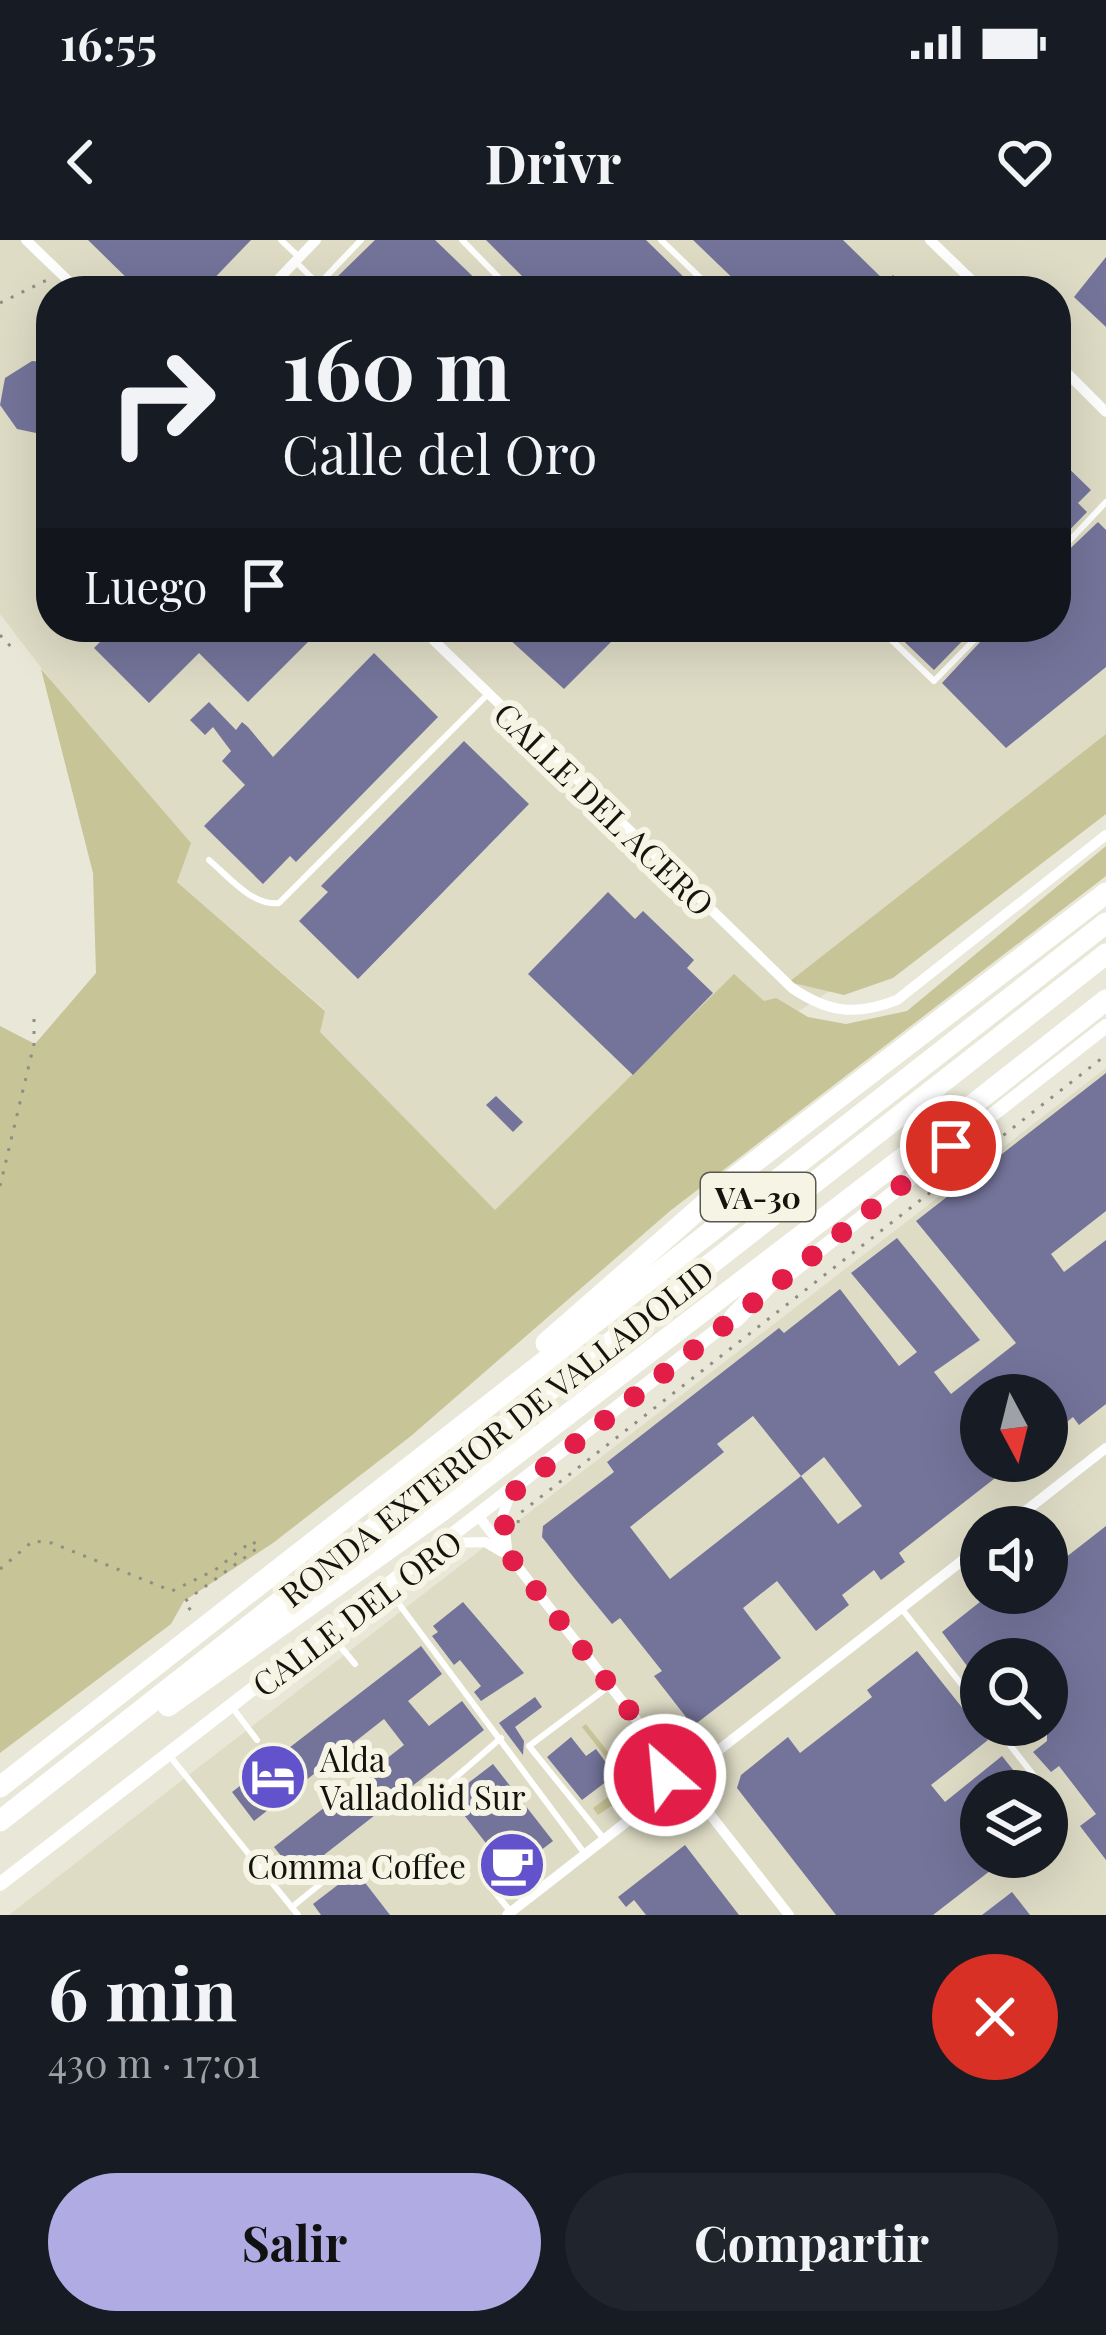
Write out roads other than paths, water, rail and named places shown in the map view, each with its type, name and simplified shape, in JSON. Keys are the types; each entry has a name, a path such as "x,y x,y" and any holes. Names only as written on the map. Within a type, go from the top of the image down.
{"highway":[{"path":"406,1466 739,1174 1106,892"},
{"name":"RONDA EXTERIOR DE VALLADOLID","path":"0,1787 1106,923"},
{"name":"RONDA EXTERIOR DE VALLADOLID","path":"0,1821 1106,954"},
{"path":"89,1750 148,1720 443,1510 1106,1000"},
{"path":"734,1318 820,1231 929,1138"}],"street":[{"path":"26,240 62,276"},
{"path":"282,276 316,240"},
{"path":"930,240 967,276"},
{"path":"1071,375 1104,404"},
{"name":"CALLE DEL ACERO","path":"435,642 792,988 822,1009 848,1012 897,1000 1106,836"},
{"name":"CALLE DEL ORO","path":"0,1884 510,1495 1106,1026"},
{"path":"1032,1506 1106,1448"},
{"path":"510,1495 503,1514 510,1557"},
{"path":"480,1518 656,1745 686,1763 698,1780 709,1814"},
{"path":"447,1543 485,1542 510,1557"},
{"path":"647,1806 665,1778 686,1763 715,1753 960,1562"},
{"path":"656,1745 665,1778 709,1814 789,1915"},
{"path":"509,1914 647,1806 681,1794 698,1780 715,1753"}],"lane":[{"path":"281,240 311,276"},
{"path":"332,276 361,240"},
{"path":"462,240 497,276"},
{"path":"661,240 698,276"},
{"path":"1071,539 1106,502"},
{"path":"894,642 934,681 972,642"},
{"path":"209,860 250,895 266,904 279,903 488,694"},
{"path":"387,1588 585,1854"},
{"path":"901,1608 960,1682"},
{"path":"328,1633 355,1664"},
{"path":"604,1839 529,1746 610,1685"},
{"path":"232,1707 256,1740"},
{"path":"449,1783 501,1738"},
{"path":"1011,1746 1030,1770"},
{"path":"169,1755 298,1915"},
{"path":"292,1907 340,1868"},
{"path":"493,1890 509,1914"}],"place":[{"name":"Alda Valladolid Sur","path":"273,1777"},
{"name":"Comma Coffee","path":"512,1865"}]}
